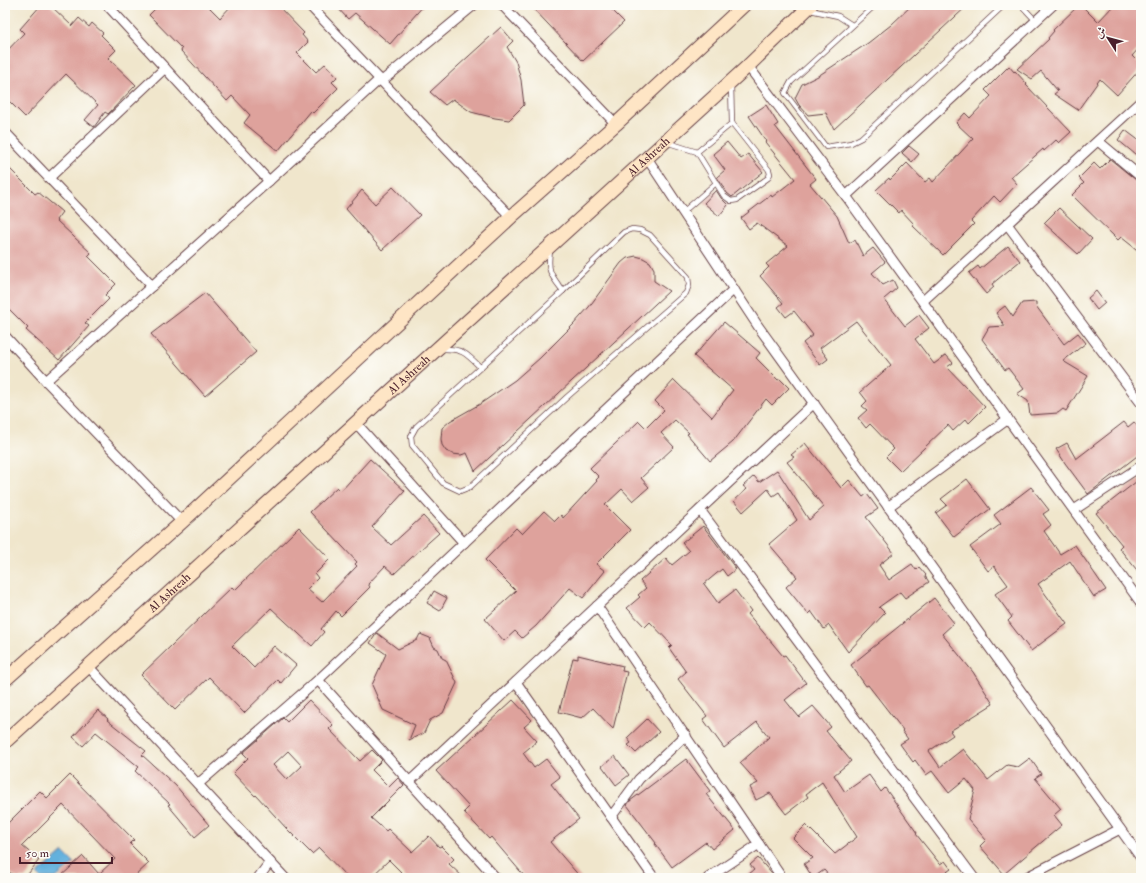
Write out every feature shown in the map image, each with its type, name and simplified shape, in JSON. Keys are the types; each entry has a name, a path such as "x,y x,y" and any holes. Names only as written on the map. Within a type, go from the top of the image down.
{"street":[{"path":"107,5 269,181"},
{"path":"309,5 511,217"},
{"path":"46,381 381,80 474,5"},
{"path":"502,5 616,124"},
{"path":"5,679 182,522 511,217 616,124 744,5"},
{"path":"846,196 1053,5"},
{"name":"Al Ashreah","path":"5,742 748,66 809,7"},
{"path":"748,66 923,301 1141,603"},
{"path":"49,178 165,68"},
{"path":"923,301 1141,101"},
{"path":"5,132 152,286"},
{"path":"1098,140 1141,177"},
{"path":"647,158 758,326 1141,858"},
{"path":"1007,224 1141,402"},
{"path":"198,784 318,680 734,289"},
{"path":"5,336 46,381 182,522"},
{"path":"409,782 814,403"},
{"path":"888,507 1008,419"},
{"path":"356,423 464,543"},
{"path":"1074,510 1141,466"},
{"path":"700,510 974,878"},
{"path":"597,606 782,878"},
{"path":"88,666 285,878"},
{"path":"318,680 496,878"},
{"path":"516,682 654,878"},
{"path":"611,817 639,779 686,736"},
{"path":"1026,878 1120,829"},
{"path":"708,878 759,844"},
{"path":"258,878 270,862"}],"lane":[{"path":"875,5 791,82 785,93 826,147 851,143 861,138 1004,5"},
{"path":"1020,5 1036,21"},
{"path":"809,7 838,16 852,26"},
{"path":"664,142 697,152 724,196 731,201 737,200 768,178 770,174 769,170 732,123 731,81"},
{"path":"697,152 732,123"},
{"path":"682,212 716,183"},
{"path":"632,229 640,230 650,235 688,277 689,285 686,292 567,397 470,487 460,491 442,483 412,445 411,436 416,427 563,291 624,232 632,229"},
{"path":"550,246 548,268 563,291"},
{"path":"437,349 454,348 461,351 469,356 481,368"}],"water":[{"path":"63,852 74,863 56,878 41,878 37,874"}],"building":[{"path":"41,5 50,5 72,26 79,18 89,27 92,23 103,33 101,35 116,50 108,58 136,85 108,114 105,112 94,127 85,120 98,105 66,74 25,117 5,97 5,53 24,33 20,29"},
{"path":"159,5 207,5 220,18 232,5 277,5 304,33 302,35 308,42 297,53 316,72 325,64 337,77 332,82 338,88 313,113 311,111 278,151 244,123 250,115 232,96 227,101 181,51 182,49 149,15"},
{"path":"335,5 424,5 390,44 355,13 348,19"},
{"path":"530,5 607,5 624,22 583,61"},
{"path":"912,5 968,5 834,129 826,113 808,115 795,98 802,84 818,76 868,43 891,25"},
{"path":"1079,5 1081,5 1098,22 1114,5 1141,5 1141,46 1132,56 1141,65 1141,68 1117,95 1100,79 1078,110 1054,94 1058,91 1041,71 1032,79 1017,69 1049,39 1048,38 1054,31 1053,30"},
{"path":"501,27 513,41 507,47 516,62 521,80 524,105 509,120 471,112 453,99 445,105 430,92 458,66"},
{"path":"1009,66 1071,132 1059,143 1056,140 1044,151 1043,149 1011,177 1017,184 1000,202 994,196 971,221 974,224 943,255 913,226 914,224 901,210 899,213 876,190 889,178 890,180 907,163 925,182 930,178 933,182 973,139 956,123 965,113 970,118 991,96 985,90"},
{"path":"766,105 778,124 775,126 816,179 810,184 837,216 849,243 855,240 863,256 873,248 885,262 872,273 883,285 893,280 897,288 884,299 905,326 919,315 929,328 915,339 934,364 946,355 953,363 947,367 985,407 969,423 966,419 953,431 948,425 900,471 886,457 894,449 870,424 866,428 858,418 867,410 862,406 867,401 860,392 891,365 856,321 820,348 828,359 820,365 803,343 813,335 794,311 786,317 778,307 783,303 760,276 769,267 766,264 788,246 757,223 749,229 741,218 795,179 765,142 766,141 749,116"},
{"path":"1125,130 1141,142 1141,159 1118,140"},
{"path":"727,142 741,159 748,154 763,172 732,197 727,193 717,177 725,170 713,154"},
{"path":"909,146 919,154 912,162 902,153"},
{"path":"1110,159 1141,184 1141,253 1121,237 1118,240 1072,195 1084,183 1079,178 1094,163 1100,169"},
{"path":"5,164 35,194 38,192 62,212 56,220 91,253 88,256 116,284 105,295 109,299 85,323 89,326 59,360 26,330 28,328 5,305"},
{"path":"393,187 420,215 382,250 346,209 362,190 375,204"},
{"path":"716,190 728,205 719,216 704,203"},
{"path":"1059,208 1092,239 1078,254 1044,223"},
{"path":"1008,246 1020,261 992,284 994,287 986,294 969,273 978,266 980,269"},
{"path":"636,256 650,262 654,269 654,281 669,291 475,471 467,453 461,455 446,451 442,445 442,428 450,421 480,404 515,380 540,358 589,307 621,263 627,258"},
{"path":"1096,291 1105,303 1097,310 1088,298"},
{"path":"205,293 256,352 205,396 151,334"},
{"path":"1036,302 1036,306 1064,344 1078,333 1086,343 1063,361 1088,376 1066,411 1063,409 1058,413 1030,415 1028,401 1017,394 1024,389 1008,368 1005,370 982,339 989,327 1005,326 996,313 1005,306 1013,317 1022,303"},
{"path":"724,322 760,353 756,358 778,380 780,379 789,388 772,405 766,399 733,442 710,461 687,434 689,433 675,420 661,433 674,447 641,478 649,487 633,501 622,489 605,505 630,530 596,564 605,571 583,598 570,588 536,626 522,638 515,631 504,641 485,619 516,591 485,560 516,528 522,534 544,511 555,521 561,515 563,518 597,481 596,480 599,477 590,468 639,421 646,428 664,410 655,401 674,380 712,417 733,390 694,356"},
{"path":"1124,422 1128,427 1134,422 1141,430 1141,453 1088,494 1056,449 1067,443 1076,459"},
{"path":"805,443 841,488 849,480 863,497 867,494 878,509 866,517 894,553 879,565 889,580 912,564 916,570 919,567 926,575 925,576 929,582 905,598 900,592 879,607 885,613 848,652 829,625 824,629 811,611 808,614 786,587 797,577 769,544 797,520 779,492 773,496 768,489 743,512 734,501 747,489 743,486 754,476 759,482 777,470 809,520 824,507 787,462 794,457 791,455"},
{"path":"370,459 405,491 372,527 391,545 423,516 439,533 394,574 385,566 368,584 370,587 341,616 336,611 321,629 324,632 312,646 271,608 232,646 254,668 274,646 296,665 281,683 278,680 244,713 209,677 175,710 141,675 232,587 235,590 299,527 330,559 315,574 318,578 307,589 322,602 357,566 355,564 357,562 310,512 337,487 341,491"},
{"path":"1141,478 1141,575 1119,548 1122,545 1096,513"},
{"path":"967,479 990,509 954,537 936,513 947,505 941,499"},
{"path":"1031,487 1049,510 1043,514 1051,525 1044,531 1060,554 1075,545 1106,590 1094,597 1070,561 1038,584 1067,624 1031,651 1008,621 1012,617 995,594 1008,585 994,566 988,571 970,547 1001,524 994,515"},
{"path":"703,526 736,569 727,576 722,569 704,584 718,603 735,590 751,611 748,614 783,656 785,655 806,683 785,700 799,717 813,706 831,727 826,731 851,761 834,775 845,792 869,775 881,792 885,788 917,833 916,834 940,864 945,861 951,869 938,878 831,878 824,870 813,878 804,864 813,858 793,838 806,825 835,854 857,837 822,782 806,794 808,797 786,814 770,793 756,800 750,787 758,783 740,763 769,737 757,722 724,748 703,719 707,716 678,679 686,672 669,648 672,645 650,622 645,627 627,608 640,597 638,595 646,588 640,581 666,558 672,565 689,551 682,543"},
{"path":"434,591 447,598 440,611 427,603"},
{"path":"934,598 954,623 942,634 973,672 993,704 950,731 953,735 929,751 940,767 963,749 988,780 1007,765 1018,767 1030,758 1041,774 1035,778 1061,809 1054,815 1062,825 1004,874 980,846 986,840 968,819 975,790 966,779 949,793 932,771 926,775 915,760 913,762 900,744 908,739 902,731 903,730 868,685 866,686 851,665"},
{"path":"377,633 398,649 417,640 420,634 430,638 434,647 438,649 442,658 446,660 457,683 443,713 430,720 424,733 409,740 415,725 383,710 372,685 386,654 370,643"},
{"path":"578,655 623,666 622,671 627,672 613,729 593,708 582,718 559,712 573,658 578,659"},
{"path":"309,700 333,725 329,729 360,761 372,750 382,760 372,770 389,787 398,778 404,785 371,818 386,831 388,829 412,852 429,836 439,847 441,846 454,859 449,864 464,878 407,878 389,860 370,878 348,878 319,848 312,854 233,773 248,758 243,753 283,718 287,722","holes":["288,751 302,766 287,780 273,765"]},
{"path":"513,700 532,720 524,727 537,741 523,753 534,768 546,759 560,777 551,784 579,819 550,842 581,878 526,878 491,837 489,839 464,812 469,807 436,771"},
{"path":"98,710 108,719 107,720 146,751 142,755 176,786 209,825 195,837 168,805 170,804 135,771 139,767 96,732 83,746 73,737"},
{"path":"647,719 659,732 636,753 628,745 631,743 627,738"},
{"path":"615,756 629,775 616,785 602,766"},
{"path":"686,759 710,791 706,794 735,830 712,849 706,842 672,867 627,805 630,801"},
{"path":"70,775 134,840 130,844 149,863 133,878 59,878 83,856 99,874 115,859 63,805 22,846 39,860 25,878 17,878 5,869 5,826 40,791 47,798"},
{"path":"758,858 775,878 744,878 754,870 750,865"}]}
